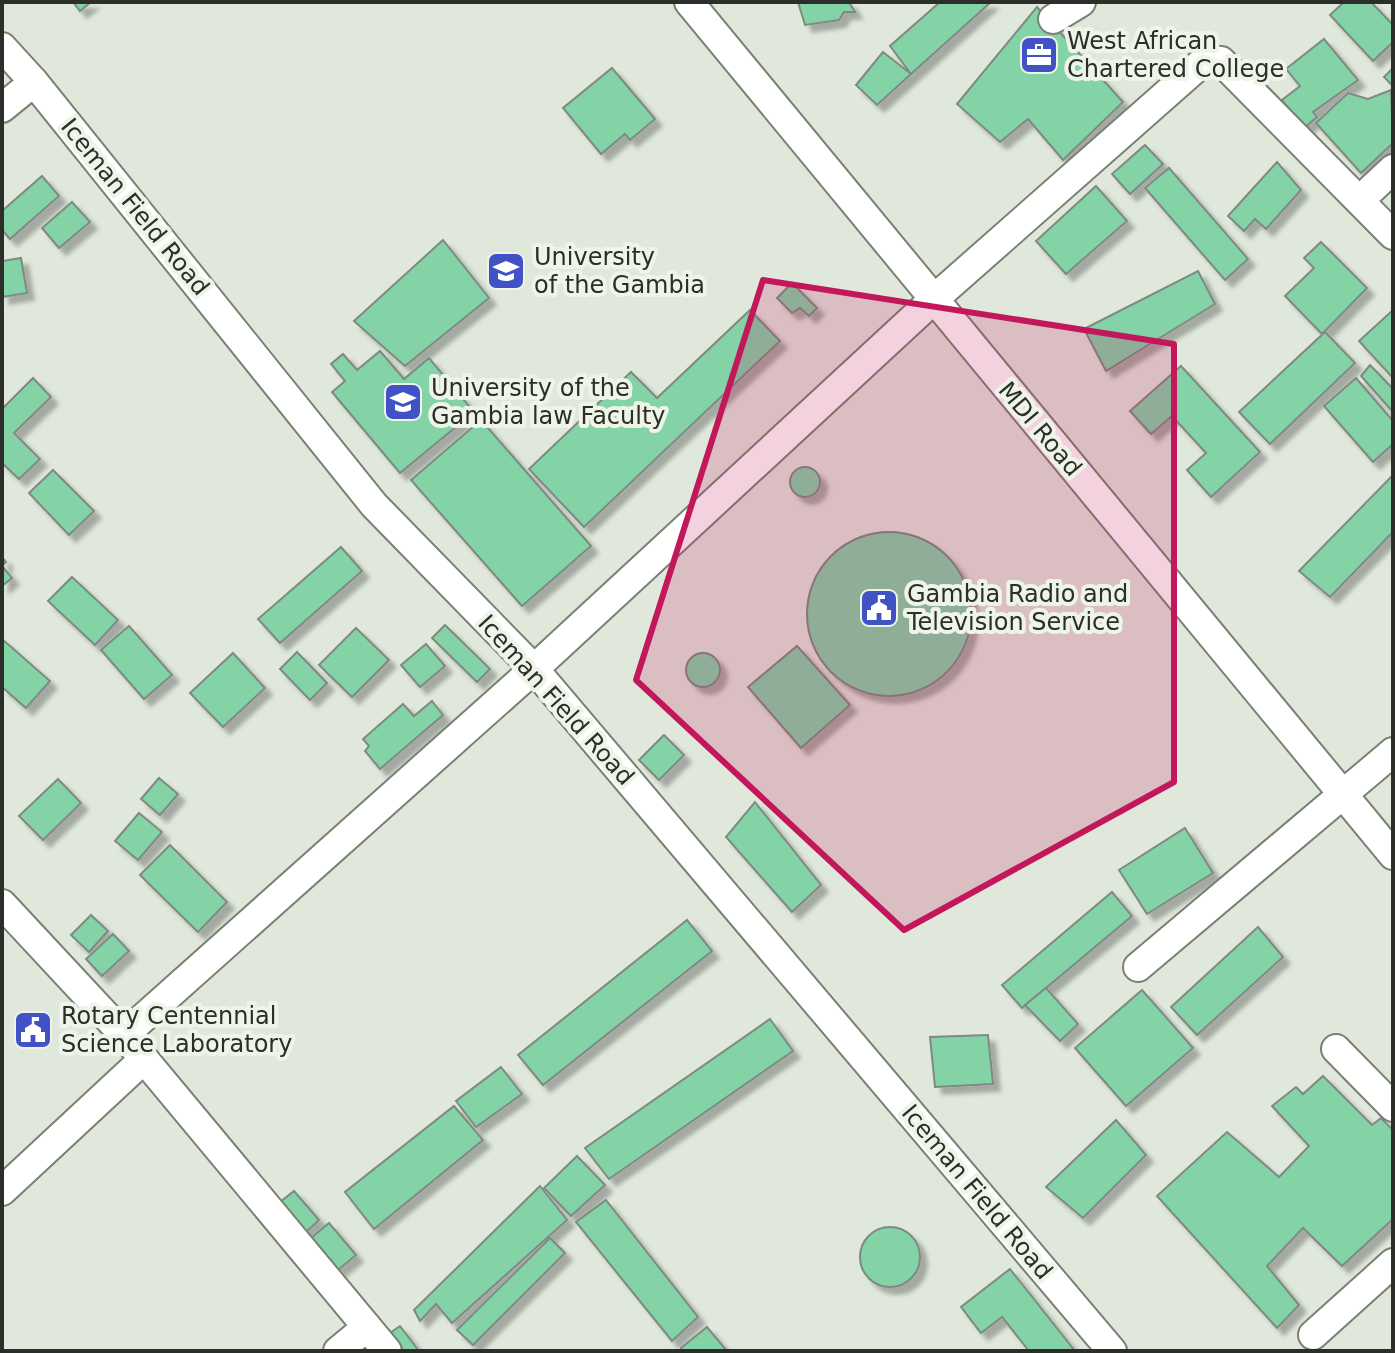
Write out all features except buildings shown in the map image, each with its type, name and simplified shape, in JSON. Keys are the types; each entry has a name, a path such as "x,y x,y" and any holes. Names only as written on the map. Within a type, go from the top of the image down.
{"street":[{"name":"MDI Road","path":"689,2 1393,855"},
{"path":"1053,19 1081,2"},
{"name":"Iceman Field Road","path":"2,47 34,82 374,505 534,669 1112,1351"},
{"path":"124,1035 534,669 933,300 1205,60 1221,61 1361,199 1393,235"},
{"path":"2,108 34,82"},
{"path":"1361,199 1393,169"},
{"path":"1138,967 1344,797 1393,752"},
{"path":"2,904 124,1035 387,1351"},
{"path":"1336,1049 1393,1107"},
{"path":"2,1191 144,1059"},
{"path":"1313,1335 1393,1263"},
{"path":"338,1351 367,1327"}],"highlighted area":[{"path":"763,280 1174,344 1174,782 904,930 636,680"}],"place":[{"name":"West African Chartered College","path":"1039,55"},
{"name":"University of the Gambia","path":"506,271"},
{"name":"University of the Gambia law Faculty","path":"403,402"},
{"name":"Gambia Radio and Television Service","path":"879,608"},
{"name":"Rotary Centennial Science Laboratory","path":"33,1030"}]}
